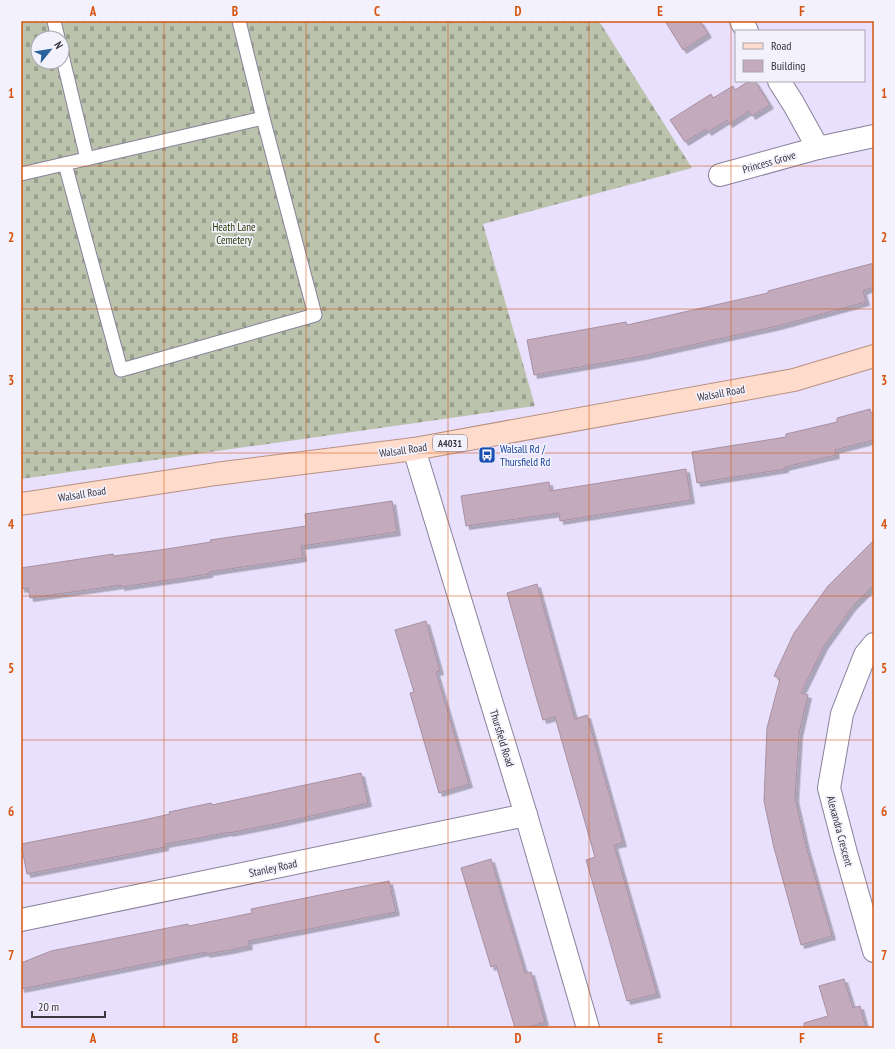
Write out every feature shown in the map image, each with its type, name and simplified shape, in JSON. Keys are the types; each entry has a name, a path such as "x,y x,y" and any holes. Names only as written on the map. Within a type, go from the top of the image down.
{"main road":[{"name":"Walsall Road","path":"21,504 216,474 414,449 794,380 874,356"}],"street":[{"path":"741,21 746,30"},
{"path":"780,82 818,148"},
{"name":"Princess Grove","path":"720,175 818,148 874,136"},
{"name":"Thursfield Road","path":"414,449 526,815 588,1028"},
{"name":"Alexandra Crescent","path":"874,644 865,655 842,714 829,788 868,905 874,951"},
{"name":"Stanley Road","path":"21,920 526,815"}],"lane":[{"path":"65,164 121,370 315,315 239,21"},
{"path":"66,70 88,159"},
{"path":"21,174 263,118"}],"green space":[{"name":"Heath Lane Cemetery","path":"21,21 599,21 692,168 483,224 535,406 21,479"}],"building":[{"path":"665,21 700,21 708,34 683,50"},
{"path":"747,82 756,82 770,105 752,116 749,111 729,124 727,120 708,132 706,129 685,142 670,120 711,94 713,98 733,86 735,90"},
{"path":"874,263 874,287 863,291 866,302 778,326 642,356 534,375 527,340 626,322 627,325 768,293 768,291"},
{"path":"870,409 871,413 874,412 874,440 835,450 836,455 785,467 785,469 697,483 692,452 786,437 786,434 837,422 837,418"},
{"path":"686,469 691,500 560,521 559,513 466,526 461,496 549,482 550,491"},
{"path":"392,501 397,532 301,546 303,558 209,572 209,574 183,578 30,598 28,588 21,589 21,568 113,554 114,556 160,550 211,542 210,540 306,526 305,514"},
{"path":"874,540 874,585 852,607 824,646 801,693 808,695 799,734 795,798 806,846 832,936 801,945 774,848 764,801 767,728 780,679 774,676 794,633 828,586"},
{"path":"537,584 575,719 587,715 623,843 614,845 657,994 627,1001 586,860 595,857 555,717 543,720 537,700 507,593"},
{"path":"426,621 440,671 436,672 469,784 439,793 410,693 414,692 395,630"},
{"path":"361,773 368,803 280,823 165,844 165,847 27,874 21,844 139,821 170,814 169,812 211,803 212,805"},
{"path":"491,859 525,973 531,972 545,1022 525,1028 515,1028 496,965 491,967 461,868"},
{"path":"389,881 396,912 248,941 249,946 230,950 206,954 206,952 21,989 21,963 51,951 252,913 251,909"},
{"path":"844,979 853,1008 860,1006 866,1028 804,1028 804,1023 828,1016 819,986"}],"place":[{"name":"Walsall Rd / Thursfield Rd","path":"487,455"}]}
